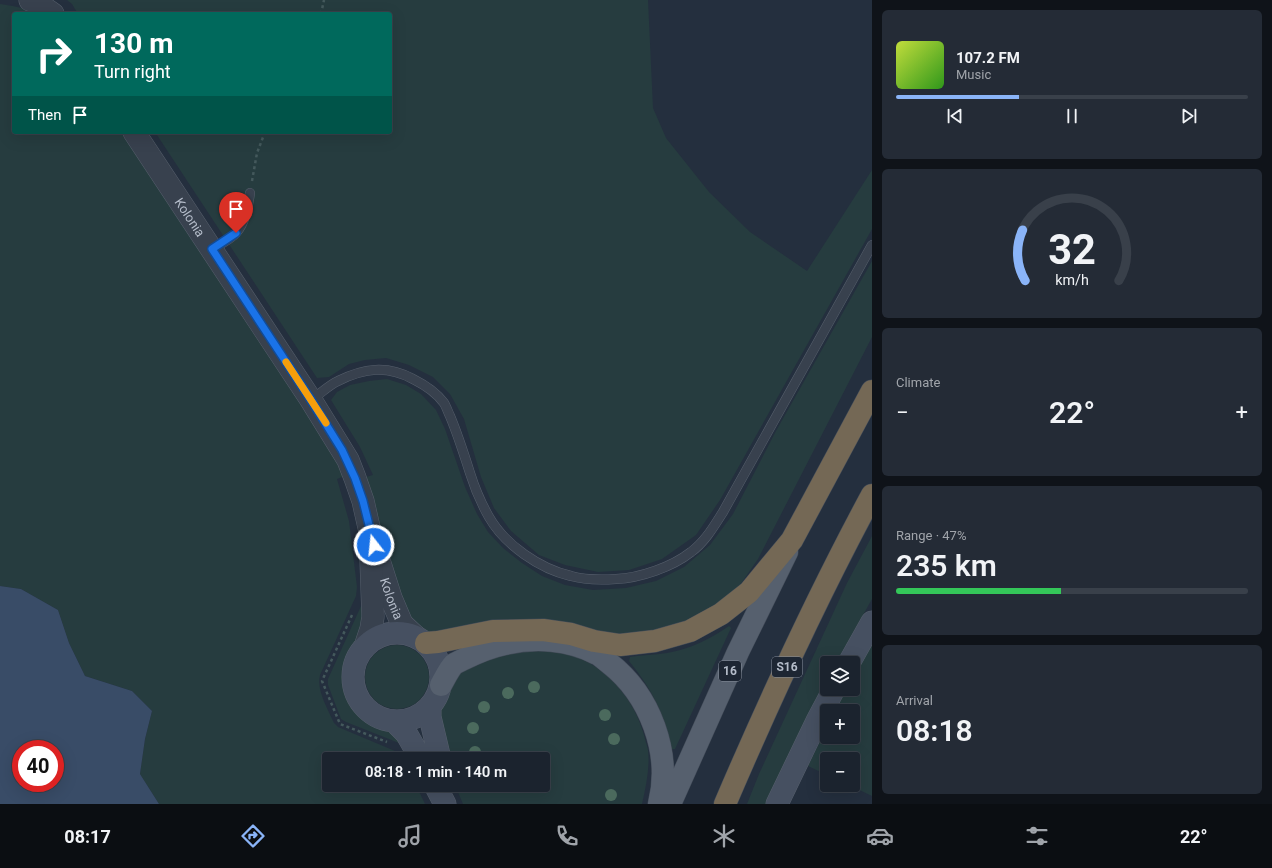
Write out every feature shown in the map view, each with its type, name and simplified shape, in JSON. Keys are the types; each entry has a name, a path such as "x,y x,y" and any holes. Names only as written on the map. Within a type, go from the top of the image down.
{"highway":[{"path":"421,640 452,640 493,631 543,630 571,634 594,641 620,645 655,642 690,631 721,614 749,592 792,540 872,391"},
{"name":"S16","path":"725,804 785,670 852,532 872,495"}],"main road":[{"name":"16","path":"670,804 735,659 792,540"},
{"path":"853,656 872,622"},
{"path":"441,684 439,662 433,652 421,640 406,633 395,632 385,634 366,644 357,656 352,671 353,686 358,700 368,711 380,719 395,722 408,720 420,715 430,706 437,696 441,684 454,664 495,646 520,640 544,640 570,644 597,654 617,670 634,688 648,710 657,734 662,758 662,784 659,804"},
{"path":"777,804 830,696"},
{"path":"430,706 430,717 438,752"},
{"path":"395,722 406,733 417,752"},
{"path":"439,792 445,804"},
{"path":"448,792 451,804"}],"street":[{"path":"30,0 36,2 50,12"},
{"name":"Kolonia","path":"135,134 311,400 348,460 363,501 370,532 391,598 402,624 421,640"},
{"name":"Kolonia","path":"366,644 374,617 370,532"}],"lane":[{"path":"212,249 236,233 248,206 250,193"},
{"path":"311,400 337,381 362,371 387,369 407,375 421,382 428,386 444,403 454,425 476,492 490,519 506,538 526,556 546,568 571,576 598,580 623,579 649,574 692,552 709,533 727,505 872,245"}],"path":[{"path":"321,12 324,0"},
{"path":"250,193 257,153 264,134"}],"green space":[{"path":"67,0 648,0 653,108 666,138 709,192 750,232 807,271 872,170 872,229 720,500 696,535 662,559 629,570 598,572 565,565 539,555 511,531 494,508 481,477 464,419 450,394 433,377 409,365 386,358 365,360 349,364 329,377 317,378 156,134 392,134 392,12 77,12 72,4"},
{"path":"0,4 23,8 31,12 12,12 12,134 126,134 327,438 347,475 337,479 349,521 357,587 356,596 320,675 319,681 321,693 334,723 338,727 397,752 322,752 322,792 419,792 425,804 159,804 140,774 145,739 152,711 132,691 85,676 69,643 58,610 21,589 0,586"},
{"path":"872,261 872,337 758,559 740,585 716,607 688,623 639,635 431,634 415,625 406,617 363,478 373,475 360,447 331,400 337,392 350,385 387,379 406,385 421,394 436,410 445,429 465,487 477,514 488,532 503,548 542,576 565,585 593,590 626,588 656,581 684,567 710,545 733,514 776,431"},
{"path":"872,536 872,599 840,656 820,656 820,695 767,804 747,804 759,774 847,583"},
{"path":"366,595 368,614 357,639 350,648 346,658 342,674 342,685 349,703 361,718 370,725 391,733 403,743 399,743 341,719 328,685 328,679"},
{"path":"729,626 731,628 675,749 672,749 661,712 645,682 629,661 630,657 667,653 684,649 715,635"},
{"path":"872,643 872,796 860,790 860,752 820,752 820,772 808,766 820,741 820,744 860,744 860,704 838,704 842,696 860,696 860,664"},
{"path":"391,645 403,645 420,654 427,665 429,677 427,689 420,700 403,709 391,709 379,704 370,695 365,683 365,671 370,659 379,650"},
{"path":"523,649 541,649 571,654 596,667 617,686 626,697 639,721 644,735 648,750 648,770 642,804 463,804 458,792 550,792 550,752 444,752 437,717 447,699 453,682 459,673 471,665"}],"water":[{"path":"0,586 21,589 58,610 69,643 85,676 132,691 152,711 145,739 140,774 159,804 0,804"}],"slow traffic":[{"path":"286,362 326,423"}],"route":[{"path":"236,233 212,249 311,400 348,460 363,501 374,545"}]}
